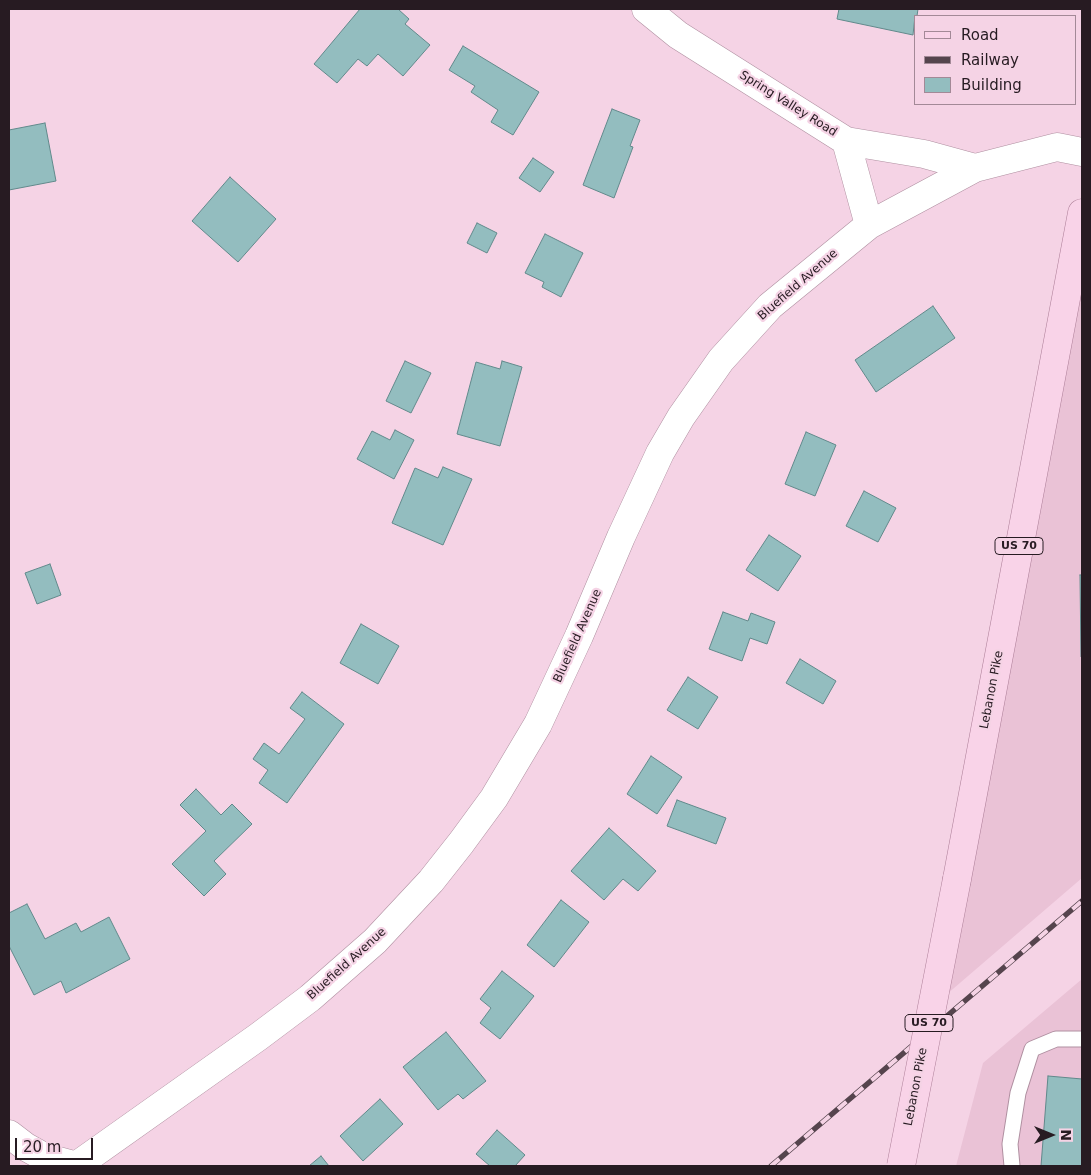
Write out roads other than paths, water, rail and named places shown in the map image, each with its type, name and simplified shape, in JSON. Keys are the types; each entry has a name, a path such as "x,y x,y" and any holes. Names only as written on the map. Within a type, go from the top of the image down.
{"main road":[{"name":"Lebanon Pike","path":"901,1166 1082,213"}],"street":[{"name":"Spring Valley Road","path":"646,9 678,35 846,141 924,154 975,168"},
{"path":"846,141 869,225"},
{"name":"Bluefield Avenue","path":"77,1166 310,998 375,941 432,881 494,798 538,724 660,453 696,394 721,360 770,306 869,225 975,168 1057,148 1082,152"},
{"path":"9,1134 26,1147 44,1157 77,1166"}],"lane":[{"path":"1012,1166 1010,1144 1018,1093 1032,1049 1056,1039 1082,1039"}],"railway":[{"path":"771,1166 1082,901"}]}
